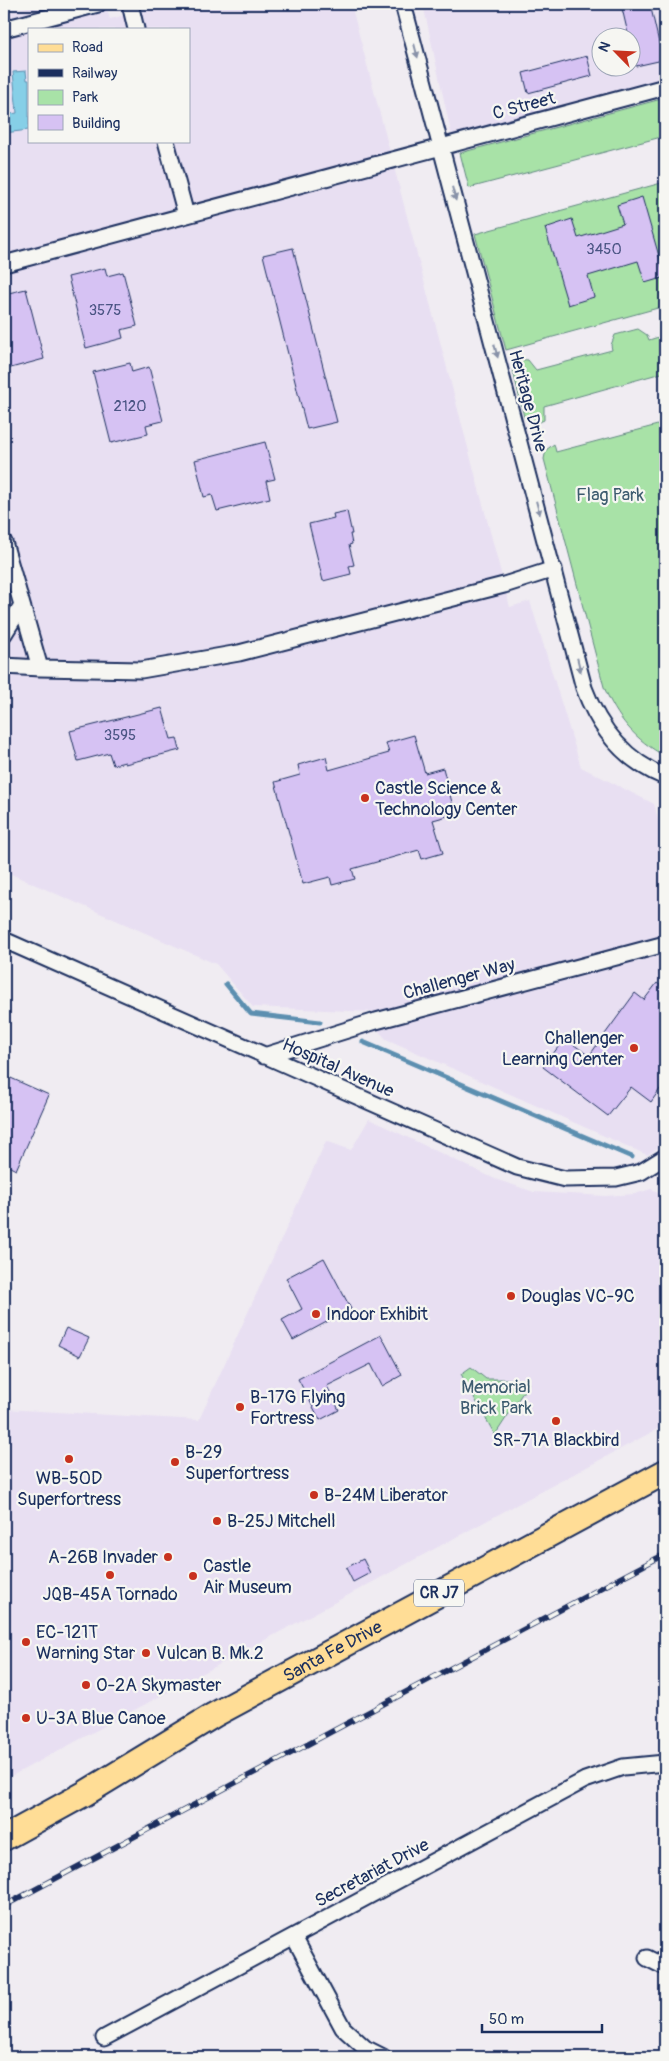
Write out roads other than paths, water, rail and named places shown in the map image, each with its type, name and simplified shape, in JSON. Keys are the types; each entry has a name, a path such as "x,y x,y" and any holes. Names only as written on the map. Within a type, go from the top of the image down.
{"main road":[{"name":"Santa Fe Drive","path":"4,1838 76,1798 214,1715 665,1472"}],"street":[{"path":"4,29 98,4"},
{"name":"Heritage Drive","path":"403,4 584,688 606,732 622,749 644,766 665,778"},
{"path":"131,8 136,28"},
{"name":"C Street","path":"4,264 665,87"},
{"path":"166,142 186,215"},
{"path":"4,542 40,668"},
{"path":"4,666 141,670 239,653 504,584 554,569"},
{"path":"4,634 22,605"},
{"name":"Hospital Avenue","path":"4,940 517,1168 565,1179 616,1178 641,1172 665,1157"},
{"name":"Challenger Way","path":"264,1056 376,1021 665,944"},
{"name":"Secretariat Drive","path":"104,2038 585,1780 623,1766 665,1763"},
{"path":"294,1936 344,2028 365,2048 383,2057"},
{"path":"647,1958 665,1967"}],"water":[{"path":"26,71 28,80 28,130 4,133 4,115 17,113 13,72"}],"waterway":[{"path":"226,984 251,1014 320,1022"},
{"path":"363,1042 632,1157"}],"railway":[{"path":"4,1906 665,1554"}],"place":[{"name":"Castle Science & Technology Center","path":"365,798"},
{"name":"Challenger Learning Center","path":"634,1048"},
{"name":"Douglas VC-9C","path":"511,1296"},
{"name":"Indoor Exhibit","path":"316,1314"},
{"name":"B-17G Flying Fortress","path":"240,1407"},
{"name":"SR-71A Blackbird","path":"556,1421"},
{"name":"WB-50D Superfortress","path":"69,1459"},
{"name":"B-29 Superfortress","path":"175,1462"},
{"name":"B-24M Liberator","path":"314,1495"},
{"name":"B-25J Mitchell","path":"217,1521"},
{"name":"A-26B Invader","path":"168,1557"},
{"name":"JQB-45A Tornado","path":"110,1575"},
{"name":"Castle Air Museum","path":"193,1576"},
{"name":"EC-121T Warning Star","path":"26,1642"},
{"name":"Vulcan B. Mk.2","path":"146,1653"},
{"name":"O-2A Skymaster","path":"86,1685"},
{"name":"U-3A Blue Canoe","path":"26,1718"}],"park label":[{"name":"Flag Park","path":"610,495"},
{"name":"Memorial Brick Park","path":"496,1397"}]}
